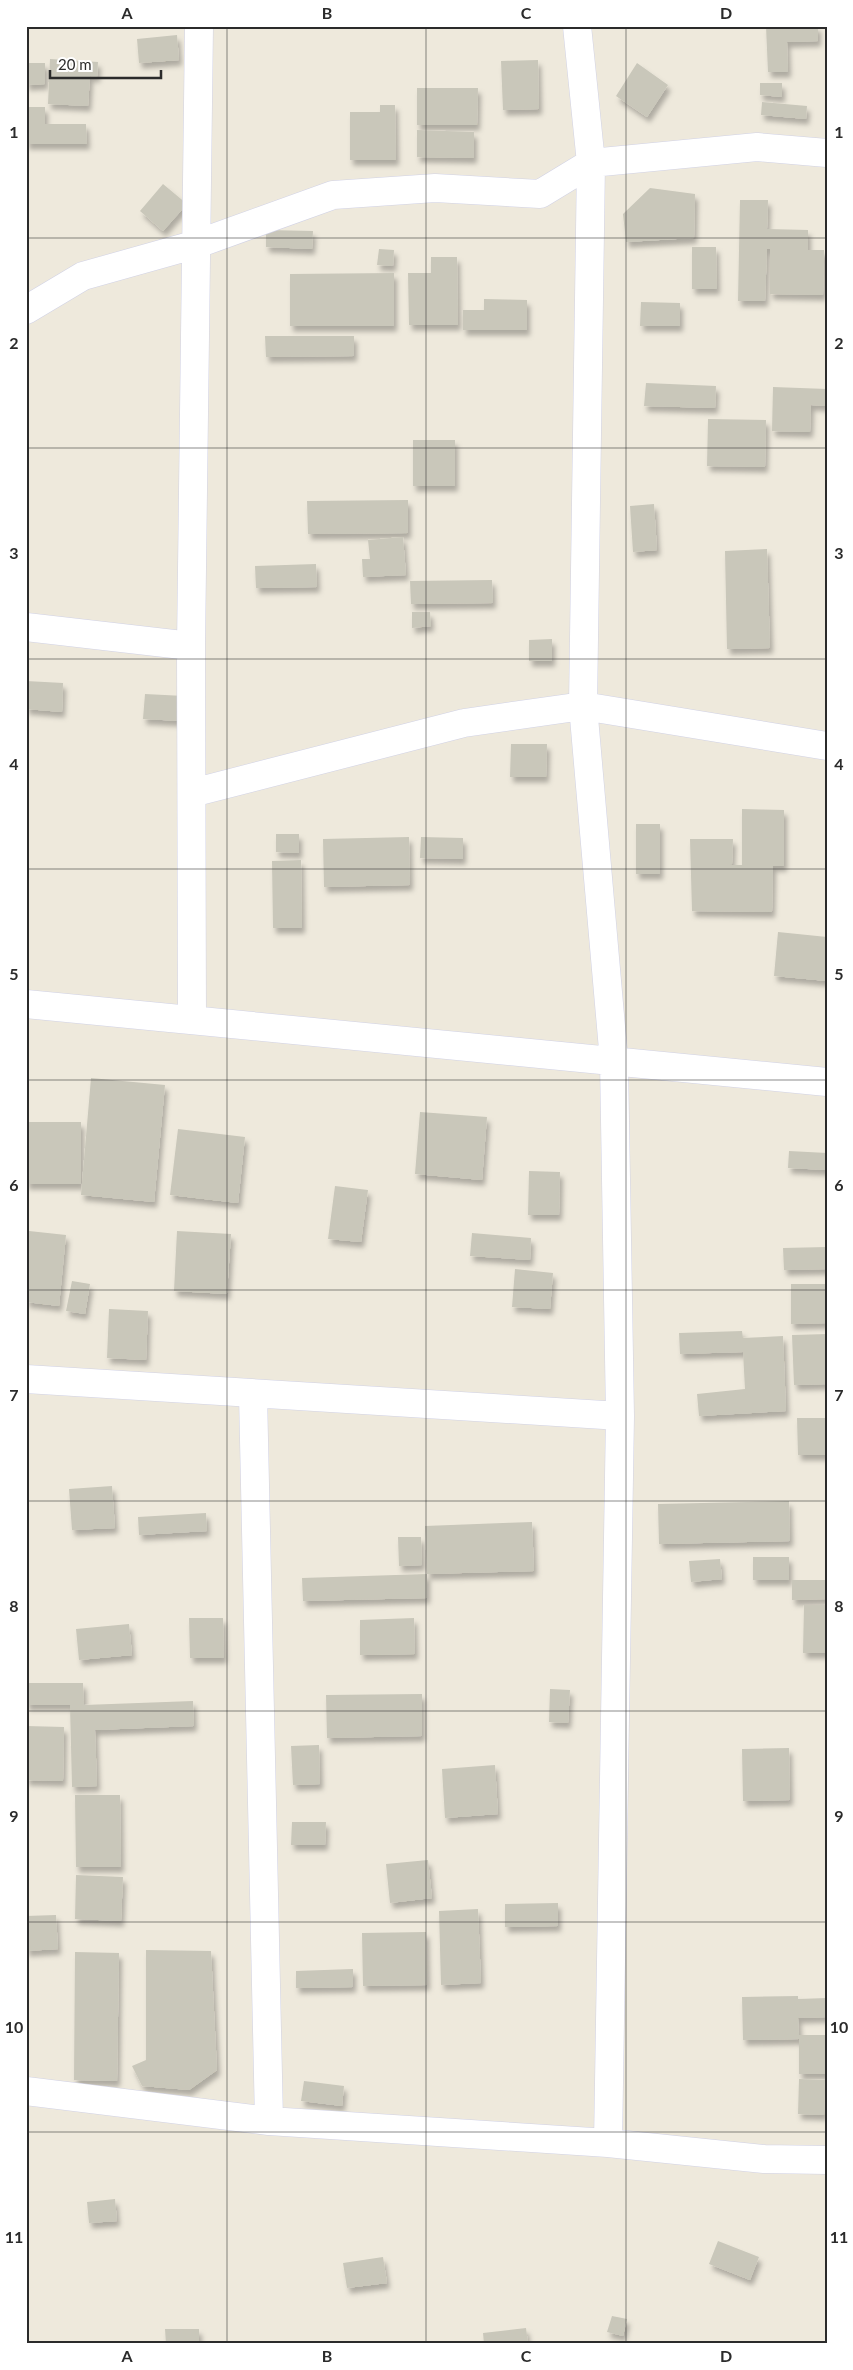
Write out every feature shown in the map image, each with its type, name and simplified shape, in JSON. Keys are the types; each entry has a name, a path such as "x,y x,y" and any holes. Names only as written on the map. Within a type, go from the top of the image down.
{"street":[{"path":"192,1020 191,646 199,26"},
{"path":"577,26 591,163 583,706 614,1061 620,1416 608,2143"},
{"path":"26,310 83,276 197,244 333,195 435,188 540,194 591,163 757,147 827,153"},
{"path":"26,627 191,646"},
{"path":"192,793 464,723 583,706 827,746"},
{"path":"26,1004 827,1082"},
{"path":"26,1379 620,1416"},
{"path":"253,1394 269,2121"},
{"path":"26,2091 269,2121 608,2143 764,2159 827,2160"}],"building":[{"path":"766,26 818,26 818,41 787,42 788,72 768,72"},
{"path":"177,35 179,60 139,63 137,39"},
{"path":"50,59 98,62 97,77 90,76 88,106 48,104"},
{"path":"538,60 539,109 503,110 501,61"},
{"path":"26,63 45,63 45,84 26,85"},
{"path":"637,63 668,85 647,117 616,96"},
{"path":"760,83 782,83 782,97 760,95"},
{"path":"417,88 478,88 477,125 417,125"},
{"path":"762,102 807,106 806,119 761,115"},
{"path":"380,105 395,105 396,160 350,160 350,112 380,112"},
{"path":"26,107 45,107 45,124 86,124 87,144 26,144"},
{"path":"417,130 474,132 474,158 417,157"},
{"path":"163,184 187,204 163,231 140,211"},
{"path":"650,188 695,194 694,238 626,242 623,214"},
{"path":"740,200 768,200 767,229 808,230 808,250 824,250 823,295 770,294 770,249 767,249 765,301 738,301"},
{"path":"266,230 313,231 312,249 266,247"},
{"path":"692,247 716,247 717,289 692,289"},
{"path":"379,249 394,250 393,266 377,265"},
{"path":"431,257 457,257 458,325 409,325 408,273 431,273"},
{"path":"394,273 394,326 290,326 290,274"},
{"path":"484,299 527,300 527,330 463,330 463,310 484,310"},
{"path":"641,302 680,303 680,326 640,326"},
{"path":"265,336 354,336 354,356 266,357"},
{"path":"646,383 716,386 715,408 644,406"},
{"path":"773,387 827,389 827,406 811,405 810,432 772,431"},
{"path":"708,419 766,420 765,467 707,466"},
{"path":"413,440 455,440 455,486 413,486"},
{"path":"408,500 408,533 308,534 307,501"},
{"path":"654,504 657,550 633,552 630,506"},
{"path":"403,537 406,575 363,577 362,559 370,559 368,540"},
{"path":"767,549 770,648 727,649 725,551"},
{"path":"316,564 317,587 256,588 255,566"},
{"path":"492,580 493,603 411,604 410,581"},
{"path":"412,612 430,612 431,626 412,628"},
{"path":"552,639 552,661 529,661 529,640"},
{"path":"26,681 63,683 62,712 26,709"},
{"path":"145,694 184,696 182,721 143,719"},
{"path":"511,744 547,744 546,777 510,777"},
{"path":"742,809 784,810 784,866 773,866 772,912 692,911 690,839 733,839 732,864 724,865 742,865"},
{"path":"636,824 660,824 660,874 636,874"},
{"path":"276,834 299,834 299,853 276,852"},
{"path":"409,837 410,885 324,887 323,839"},
{"path":"421,837 463,838 463,859 420,858"},
{"path":"301,860 302,928 273,928 272,861"},
{"path":"778,932 827,937 827,981 774,976"},
{"path":"91,1078 165,1085 154,1202 81,1195"},
{"path":"420,1112 487,1117 482,1180 415,1174"},
{"path":"26,1122 81,1122 81,1184 26,1184"},
{"path":"178,1129 245,1137 238,1203 170,1195"},
{"path":"789,1151 827,1153 827,1170 788,1168"},
{"path":"529,1171 560,1172 559,1215 528,1215"},
{"path":"335,1186 368,1190 361,1242 328,1239"},
{"path":"29,1231 66,1235 59,1306 26,1302"},
{"path":"177,1231 231,1234 227,1294 174,1291"},
{"path":"472,1233 531,1238 530,1260 470,1256"},
{"path":"827,1247 827,1269 784,1270 783,1248"},
{"path":"515,1269 553,1273 550,1309 512,1307"},
{"path":"72,1281 90,1284 85,1314 66,1311"},
{"path":"791,1284 827,1284 827,1323 791,1324"},
{"path":"109,1309 148,1311 146,1360 107,1358"},
{"path":"742,1331 743,1338 783,1336 786,1411 699,1416 697,1394 745,1389 743,1352 680,1354 679,1333"},
{"path":"827,1334 827,1384 794,1385 792,1335"},
{"path":"797,1418 827,1418 827,1455 798,1455"},
{"path":"112,1486 115,1528 72,1530 69,1489"},
{"path":"789,1501 790,1541 659,1544 658,1504"},
{"path":"206,1513 207,1531 139,1535 138,1517"},
{"path":"532,1522 534,1571 427,1574 425,1526"},
{"path":"398,1537 421,1537 422,1565 399,1566"},
{"path":"753,1557 789,1557 789,1580 753,1580"},
{"path":"720,1559 722,1579 691,1582 689,1561"},
{"path":"427,1574 427,1598 303,1601 302,1578"},
{"path":"792,1580 827,1580 827,1599 792,1600"},
{"path":"804,1605 827,1605 827,1653 803,1653"},
{"path":"189,1618 223,1618 224,1658 190,1658"},
{"path":"414,1618 415,1654 360,1655 360,1620"},
{"path":"129,1624 132,1655 79,1660 76,1629"},
{"path":"26,1683 83,1683 84,1705 193,1701 194,1726 95,1730 97,1786 72,1787 70,1705 26,1705"},
{"path":"550,1689 570,1690 568,1723 549,1722"},
{"path":"422,1694 422,1736 327,1738 326,1695"},
{"path":"26,1726 64,1727 63,1781 26,1780"},
{"path":"319,1745 320,1784 293,1785 291,1746"},
{"path":"789,1748 790,1800 743,1801 742,1749"},
{"path":"495,1765 498,1814 445,1818 442,1769"},
{"path":"75,1795 120,1795 121,1867 76,1867"},
{"path":"292,1822 326,1822 325,1845 291,1845"},
{"path":"428,1860 432,1898 390,1903 386,1864"},
{"path":"76,1875 123,1877 121,1921 75,1919"},
{"path":"558,1903 558,1926 505,1927 505,1904"},
{"path":"478,1909 481,1983 441,1985 439,1911"},
{"path":"56,1915 58,1949 26,1951 26,1916"},
{"path":"426,1932 427,1985 363,1986 362,1933"},
{"path":"146,1950 211,1951 217,2070 189,2090 142,2086 132,2066 146,2060"},
{"path":"75,1952 119,1953 117,2081 74,2080"},
{"path":"353,1969 353,1987 296,1988 296,1971"},
{"path":"798,1996 798,1999 827,1998 827,2017 798,2018 799,2035 827,2035 827,2074 799,2074 799,2039 743,2040 742,1997"},
{"path":"799,2079 825,2080 824,2115 798,2114"},
{"path":"304,2081 344,2086 342,2106 301,2101"},
{"path":"115,2199 117,2221 89,2223 87,2202"},
{"path":"718,2241 759,2257 750,2280 709,2264"},
{"path":"383,2257 387,2283 347,2288 343,2263"},
{"path":"612,2316 627,2319 623,2336 607,2332"},
{"path":"526,2328 528,2344 484,2344 483,2333"},
{"path":"165,2329 199,2329 199,2344 166,2344"}]}
